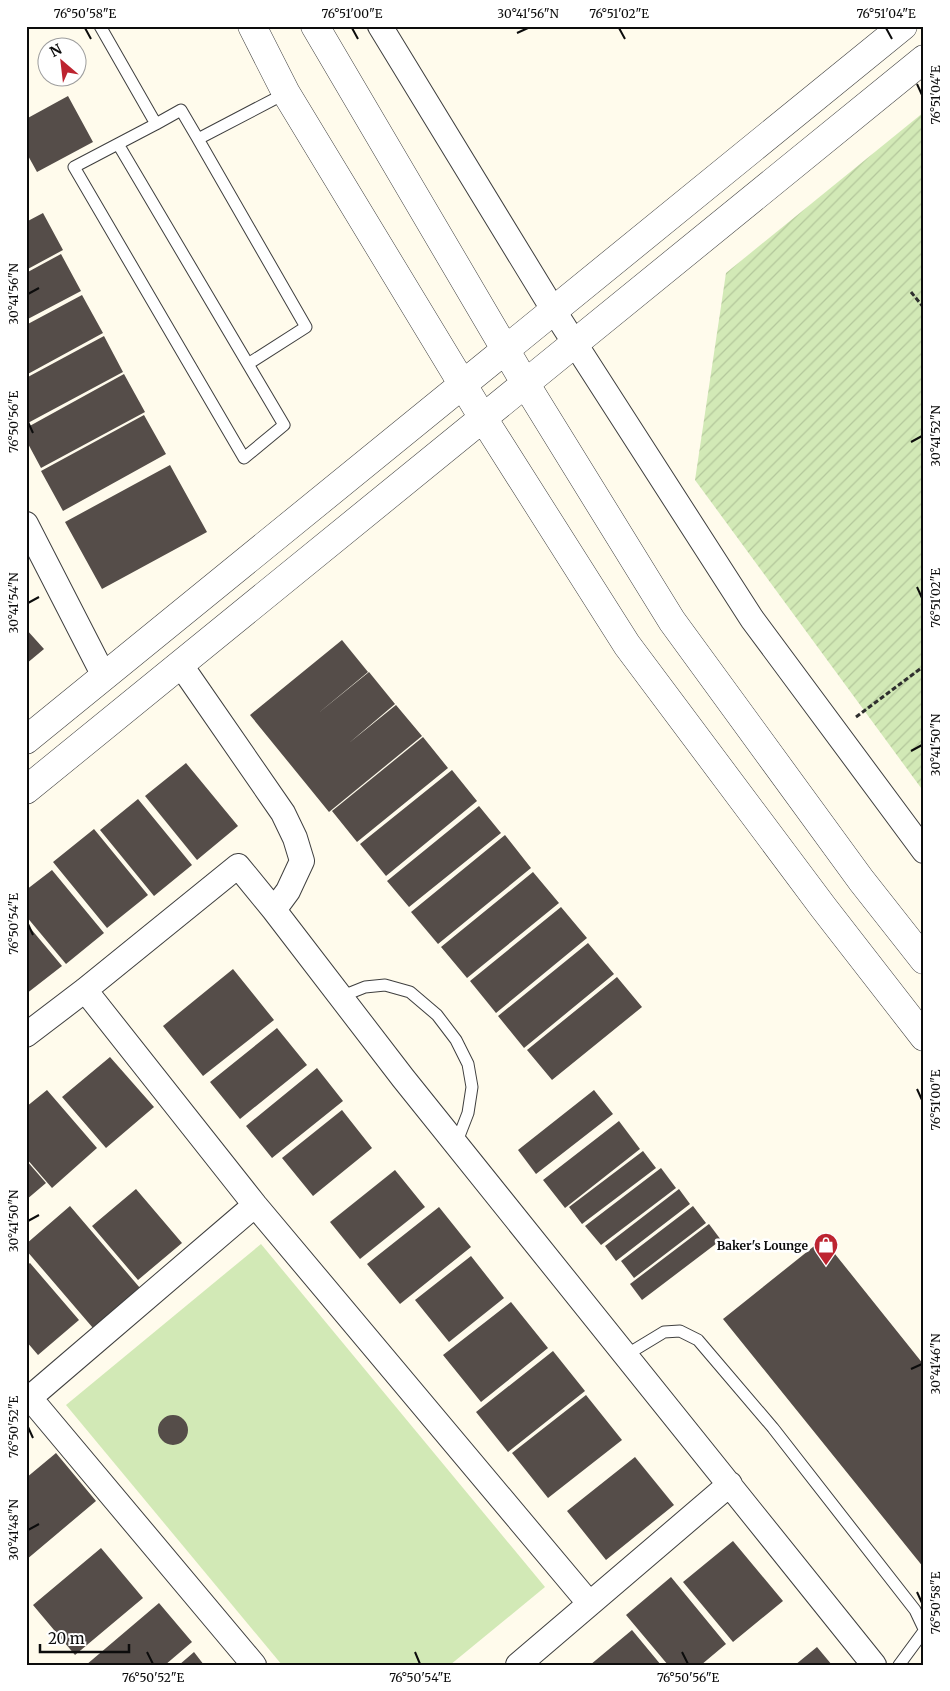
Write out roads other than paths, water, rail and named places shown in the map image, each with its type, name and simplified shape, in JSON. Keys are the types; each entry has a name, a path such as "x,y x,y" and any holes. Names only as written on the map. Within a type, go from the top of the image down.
{"street":[{"path":"252,26 286,93 483,418 627,645 823,907 924,1036"},
{"path":"315,26 525,384 672,621 861,880 924,960"},
{"path":"380,26 574,343 752,619 924,851"},
{"path":"26,740 903,26"},
{"path":"870,53 894,83"},
{"path":"26,790 924,59"},
{"path":"26,524 104,676"},
{"path":"180,664 283,813 295,838 302,861 288,891 274,910"},
{"path":"26,1035 86,990 238,866 456,1144 874,1665"},
{"path":"86,990 255,1205 589,1603"},
{"path":"254,1665 28,1399 255,1205"},
{"path":"518,1665 730,1484"}],"lane":[{"path":"100,26 156,124"},
{"path":"198,139 286,93"},
{"path":"118,144 284,425 244,458 74,167 181,110 306,327 248,364"},
{"path":"340,997 365,987 385,985 410,992 437,1015 456,1040 468,1064 472,1087 468,1113 456,1144"},
{"path":"626,1355 664,1332 680,1331 698,1340 772,1428 915,1610 924,1630 899,1665"}],"place":[{"name":"Baker's Lounge","path":"826,1266"}]}
